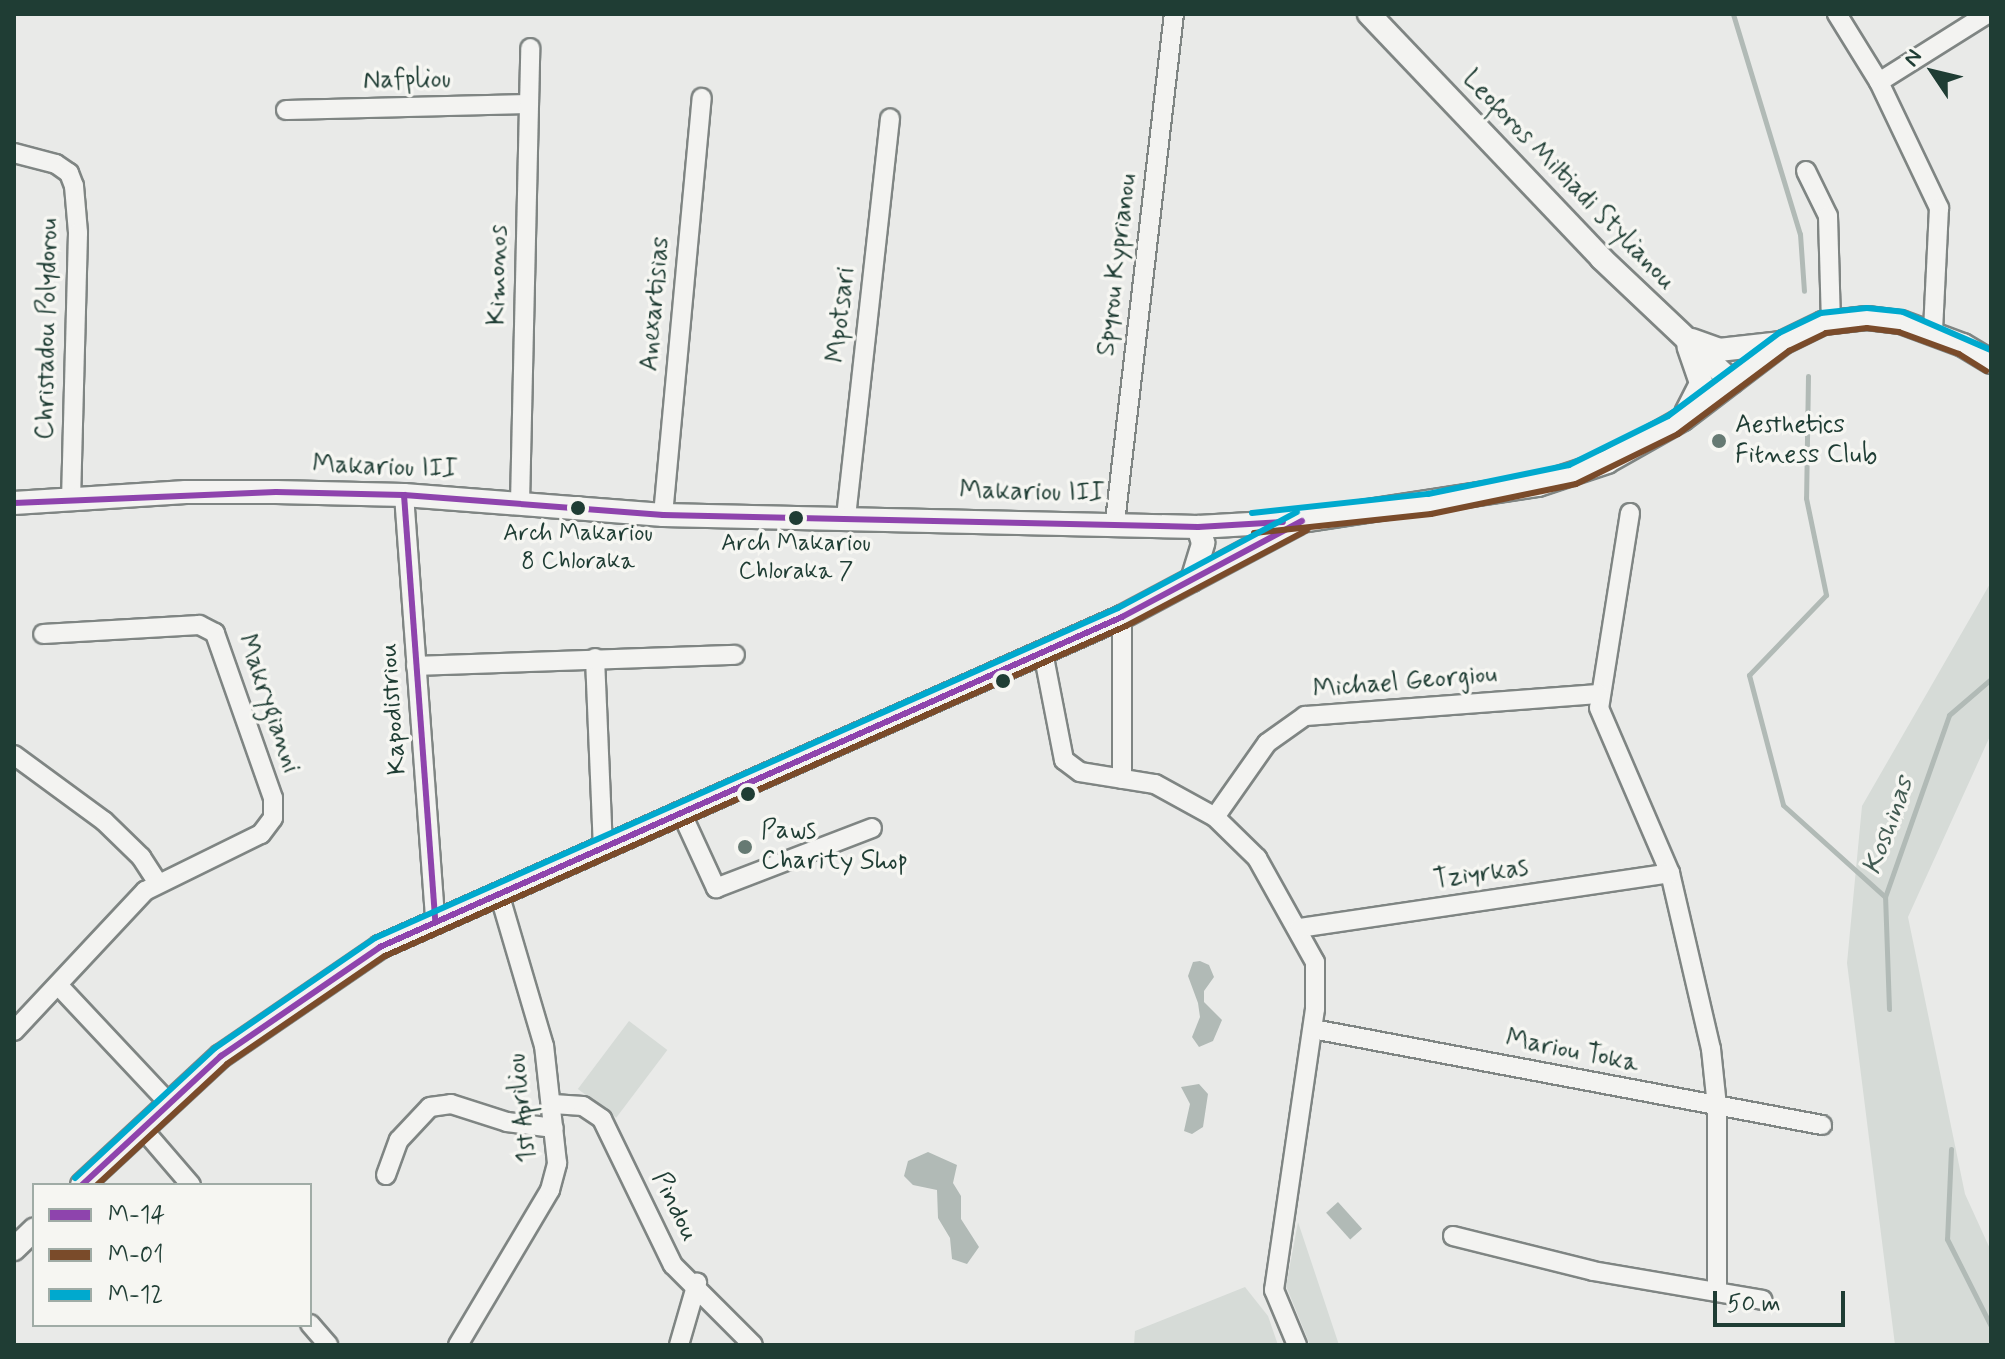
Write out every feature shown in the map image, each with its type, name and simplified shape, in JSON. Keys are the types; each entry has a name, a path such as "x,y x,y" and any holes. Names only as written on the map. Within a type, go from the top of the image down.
{"main road":[{"name":"Leoforos Miltiadi Stylianou","path":"1369,14 1684,337 1732,382"},
{"name":"Makariou III","path":"14,503 186,492 404,495 663,515 1115,522 1198,527 1302,521 1538,485 1607,462 1683,419 1784,342 1831,321 1883,319 1933,332 1991,362"},
{"path":"1684,337 1719,350 1784,342"},
{"path":"1683,419 1701,383 1684,337"},
{"path":"84,1183 169,1103 284,1008 380,947 1122,617 1302,521"},
{"path":"1192,580 1203,543 1198,527"},
{"path":"14,1249 32,1232"}],"street":[{"name":"Spyrou Kyprianou","path":"1115,522 1174,14"},
{"path":"1837,14 1879,82 1939,208 1933,332"},
{"path":"1879,82 1987,14"},
{"name":"Kimonos","path":"520,503 530,48"},
{"name":"Anexartisias","path":"663,515 702,98"},
{"name":"Nafpliou","path":"286,110 529,104"},
{"name":"Mpotsari","path":"846,517 890,118"},
{"name":"Christadou Polydorou","path":"14,153 56,164 69,173 74,186 78,233 71,499"},
{"path":"1806,171 1828,216 1831,321"},
{"name":"Kapodistriou","path":"404,495 435,920"},
{"path":"1630,513 1599,694 1602,723 1670,873 1711,1049 1717,1106 1717,1292"},
{"path":"1122,617 1122,779"},
{"name":"Makrygianni","path":"14,1031 157,882 261,834 273,818 273,798 220,640 199,625 43,634"},
{"path":"1043,652 1064,760 1080,772 1155,784 1215,817 1246,844 1299,928 1318,980 1274,1290 1297,1345"},
{"path":"416,666 735,655"},
{"path":"595,658 603,848"},
{"name":"Michael Georgiou","path":"1215,817 1267,743 1305,716 1599,694"},
{"path":"14,755 104,821 141,857 157,882"},
{"path":"681,812 716,888 872,828"},
{"name":"Tziyrkas","path":"1299,928 1670,873"},
{"name":"1st Apriliou","path":"458,1345 550,1190 557,1163 553,1104 535,1009 499,893"},
{"path":"58,985 169,1103"},
{"name":"Mariou Toka","path":"1313,1029 1822,1125"},
{"path":"386,1175 399,1140 430,1107 451,1104 507,1122 554,1128"},
{"name":"Pindou","path":"553,1104 583,1106 602,1119 673,1265 697,1283 753,1345"},
{"path":"142,1128 189,1183"},
{"path":"1453,1236 1593,1271 1763,1300"},
{"path":"679,1345 697,1283"},
{"path":"312,1326 328,1345"}],"shaded area":[{"path":"1991,582 1991,734 1908,917 1965,1194 1991,1251 1991,1345 1895,1345 1847,963 1862,806"},
{"path":"1193,962 1209,965 1214,977 1204,991 1204,1002 1222,1020 1213,1041 1199,1047 1192,1037 1200,1017 1198,1003 1188,976"},
{"path":"629,1021 667,1050 616,1118 578,1089"},
{"path":"1199,1084 1208,1094 1203,1127 1192,1134 1184,1131 1190,1104 1181,1087"},
{"path":"928,1152 957,1165 953,1183 961,1196 961,1219 979,1247 967,1264 952,1259 950,1238 938,1218 937,1190 913,1185 904,1176 908,1161"},
{"path":"1338,1202 1362,1229 1350,1239 1326,1213"},
{"path":"1298,1222 1339,1345 1310,1345 1286,1286"},
{"path":"1245,1287 1268,1316 1278,1345 1134,1345 1135,1331"}],"waterway":[{"path":"1733,14 1800,234 1804,291"},
{"path":"1808,376 1806,498 1826,595 1749,675 1783,805 1885,897"},
{"name":"Koshinas","path":"1889,1009 1885,897 1949,715 1991,679"},
{"name":"Koshinas","path":"1951,1149 1947,1239 1991,1326"}],"transit line":[{"name":"M-12","path":"1252,513 1428,494 1569,465 1668,416 1779,333 1821,313 1867,308 1903,312 1991,350"},
{"name":"M-01","path":"1254,533 1431,514 1576,484 1678,434 1789,351 1826,333 1867,328 1899,332 1959,354 1986,371"},
{"name":"M-14","path":"14,503 276,492 404,495 663,515 1198,527 1283,522"},
{"name":"M-14","path":"404,495 435,920"},
{"name":"M-12","path":"75,1178 215,1048 375,938 1118,608 1297,512"},
{"name":"M-14","path":"84,1183 221,1056 380,947 1122,617 1302,521"},
{"name":"M-01","path":"99,1183 227,1064 385,956 1126,626 1307,530"}],"place":[{"name":"Aesthetics Fitness Club","path":"1719,441"},
{"name":"Arch Makariou 8 Chloraka","path":"578,508"},
{"name":"Arch Makariou Chloraka 7","path":"796,518"},
{"name":"Paws Charity Shop","path":"745,847"}]}
